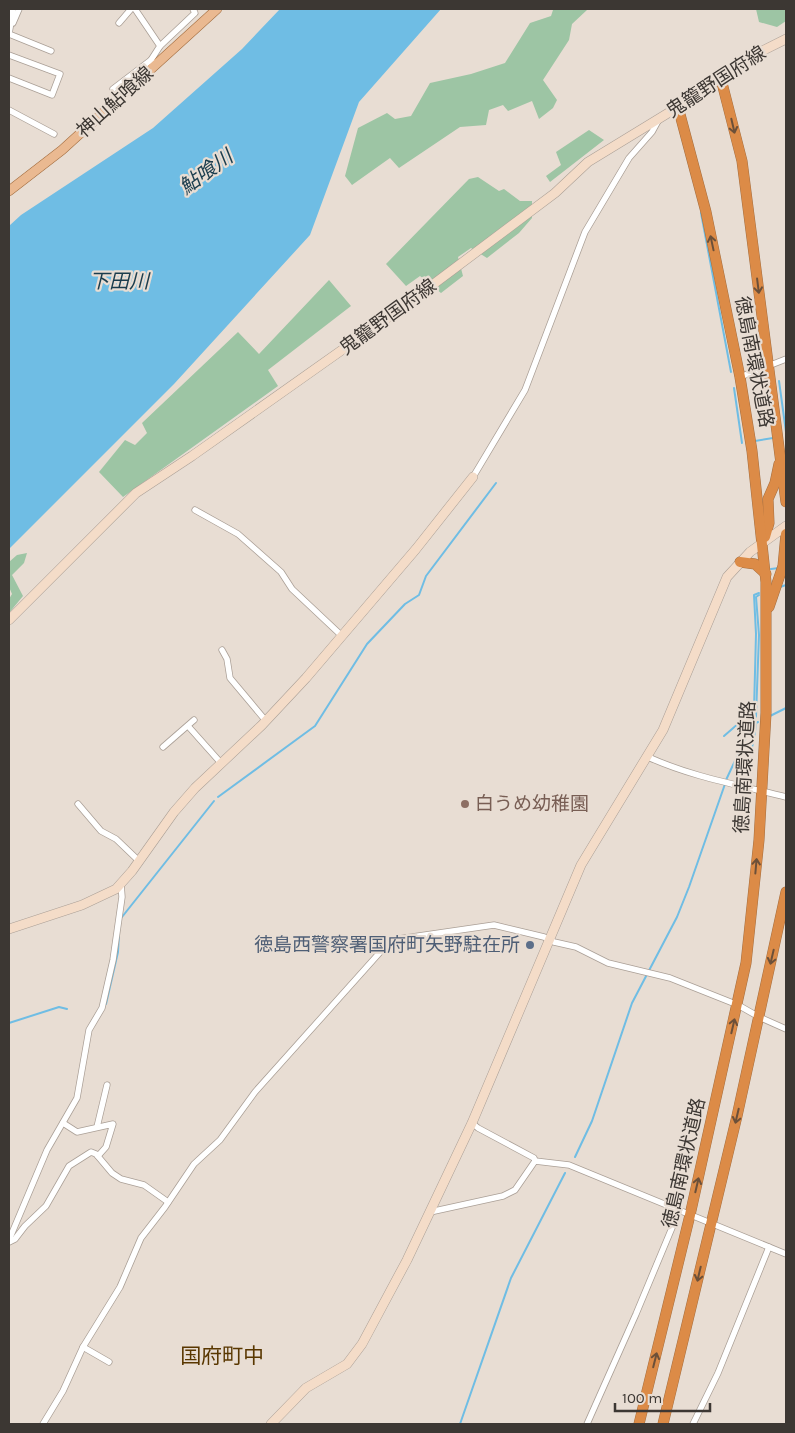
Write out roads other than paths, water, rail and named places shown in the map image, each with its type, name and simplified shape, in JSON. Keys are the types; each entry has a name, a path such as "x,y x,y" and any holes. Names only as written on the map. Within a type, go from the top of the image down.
{"highway":[{"name":"徳島南環状道路","path":"720,79 742,161 767,367 786,500"},
{"name":"徳島南環状道路","path":"640,1424 690,1216 746,963 754,893 766,713 766,574 764,542 740,377 706,212 678,107"},
{"path":"764,542 769,523 768,499 775,484 780,456"},
{"path":"766,616 783,566 786,534"},
{"path":"740,562 758,565 766,574"},
{"path":"663,1424 759,1017 786,892"}],"main road":[{"name":"神山鮎喰線","path":"9,191 62,150 153,63 218,9"}],"street":[{"path":"9,34 13,9"},
{"path":"9,34 19,9"},
{"path":"119,23 133,9 160,46"},
{"path":"113,89 153,63 160,46 196,12 193,9"},
{"path":"9,34 51,51"},
{"name":"鬼籠野国府線","path":"9,620 136,493 192,456 407,304 555,193 588,162 678,107 756,54 786,39"},
{"path":"9,55 60,74 52,95 9,78"},
{"path":"9,110 54,134"},
{"path":"9,929 107,895 121,884 174,812 266,721 342,636 473,478 525,390 585,232 629,158 652,132 659,119"},
{"path":"740,377 786,359"},
{"path":"195,510 238,534 281,572 292,589 342,636"},
{"path":"271,1424 306,1388 342,1368 355,1355 401,1273 472,1123 581,865 663,730 727,577 740,562 786,526"},
{"path":"222,650 227,659 230,678 266,721"},
{"path":"163,747 194,720"},
{"path":"188,726 222,763"},
{"path":"648,757 708,780 726,782 786,797"},
{"path":"78,804 101,831 116,839 139,861"},
{"path":"9,1241 43,1158 76,1098 89,1030 102,1008 106,990 122,896 121,884"},
{"path":"43,1424 62,1391 83,1347 120,1287 141,1238 194,1164 220,1140 255,1092 391,940 494,925 576,947 608,963 670,978 738,1005 786,1029"},
{"path":"97,1127 107,1085"},
{"path":"63,1123 77,1132 113,1124 106,1147 98,1156"},
{"path":"472,1123 534,1158 535,1161 585,1169 690,1216 786,1254"},
{"path":"9,1241 15,1239 25,1226 46,1206 69,1166 91,1152 98,1156 121,1179 133,1184 144,1185 168,1202"},
{"path":"430,1212 503,1196 515,1190 535,1161"},
{"path":"587,1424 679,1211"},
{"path":"693,1424 718,1373 769,1247"},
{"path":"83,1347 109,1362"}],"water":[{"name":"下田川","path":"280,9 441,9 359,102 310,235 174,384 9,549 9,226 21,215 153,128 242,49"}],"waterway":[{"path":"701,213 731,372"},
{"path":"779,381 786,432"},
{"path":"734,388 742,443"},
{"path":"755,441 773,438"},
{"path":"218,797 315,726 367,644 405,604 419,595 426,576 496,483"},
{"path":"771,569 779,568"},
{"path":"780,587 786,585"},
{"path":"724,736 754,710 756,634 754,595 759,593"},
{"path":"726,780 756,716 759,635 756,597 759,595"},
{"path":"770,716 786,708"},
{"path":"737,780 749,759 756,723 758,722"},
{"path":"575,1157 592,1121 632,1003 677,917 725,784"},
{"path":"122,917 214,801"},
{"path":"106,1004 118,952 119,933"},
{"path":"9,1023 59,1007 67,1009"},
{"path":"460,1424 511,1278 565,1173"}],"place":[{"name":"白うめ幼稚園","path":"465,804"},
{"name":"徳島西警察署国府町矢野駐在所","path":"530,945"}],"district":[{"name":"国府町中","path":"222,1356"}],"water label":[{"name":"鮎喰川","path":"206,172"}]}
